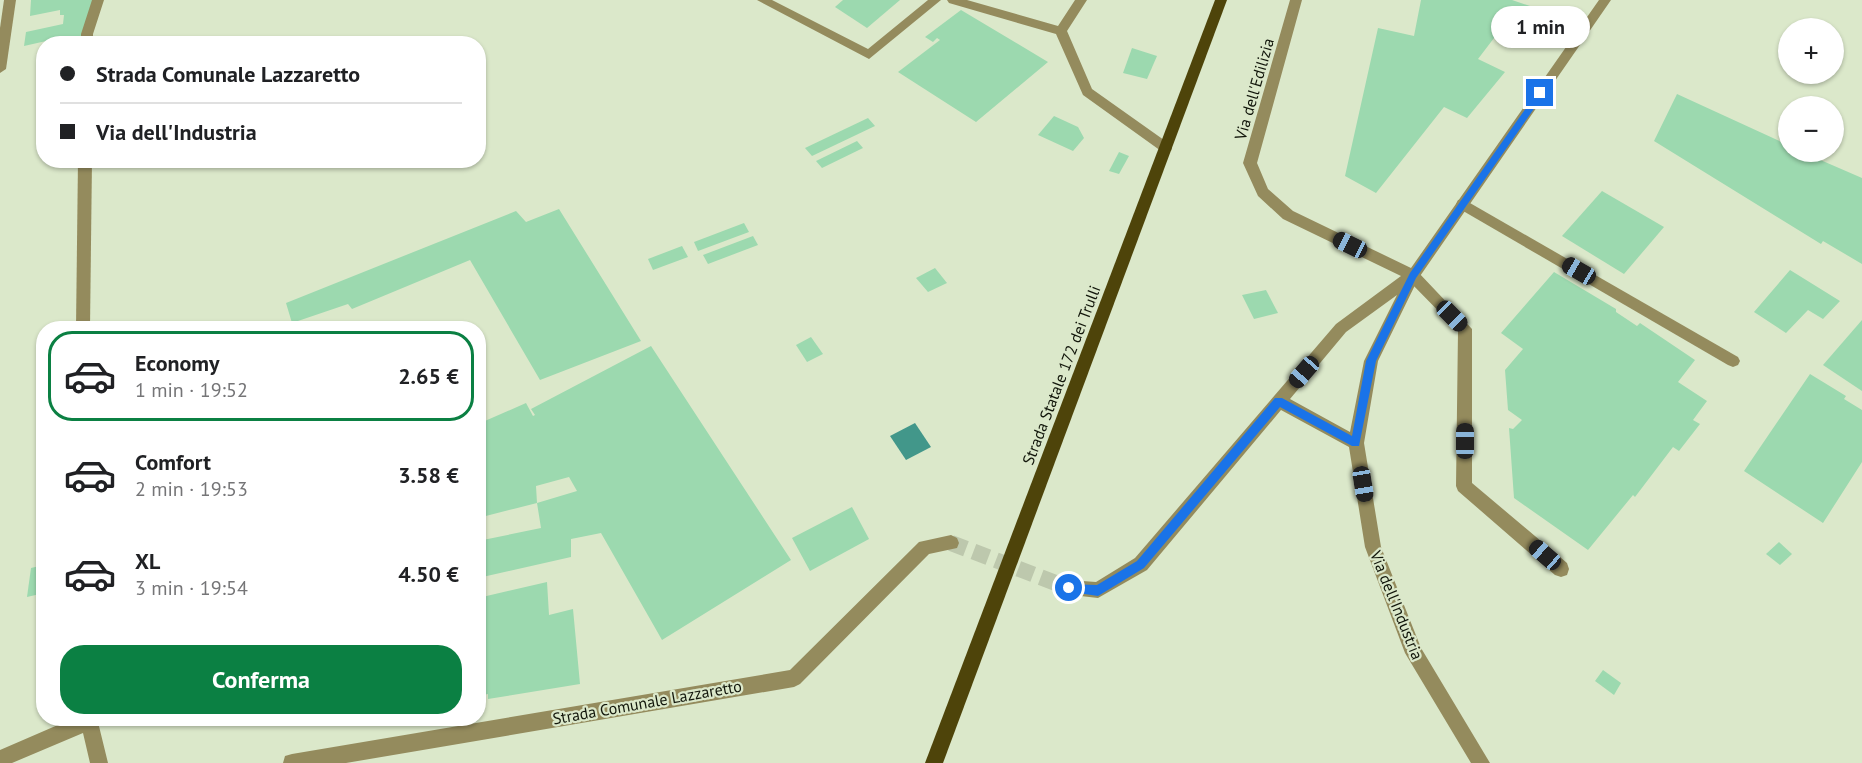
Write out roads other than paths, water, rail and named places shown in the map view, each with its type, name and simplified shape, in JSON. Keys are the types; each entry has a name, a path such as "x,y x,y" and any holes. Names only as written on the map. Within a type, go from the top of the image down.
{"main road":[{"name":"Strada Statale 172 dei Trulli","path":"934,763 1221,0"}],"street":[{"path":"0,69 10,0"},
{"path":"87,36 98,0"},
{"path":"763,0 869,55 935,0"},
{"path":"953,0 1060,31 1087,92 1166,148"},
{"path":"1060,31 1081,0"},
{"name":"Via dell'Edilizia","path":"1296,0 1250,163 1263,192 1288,215 1413,276 1465,329 1464,486 1561,569"},
{"name":"Via dell'Industria","path":"1481,763 1414,653 1373,547 1356,443 1371,361 1413,276 1605,0"},
{"path":"83,321 85,168"},
{"path":"1463,204 1733,361"},
{"path":"1069,588 1098,590 1141,564 1341,328 1413,276"},
{"path":"1279,401 1356,443"},
{"name":"Strada Comunale Lazzaretto","path":"292,763 794,678 925,547 951,543"},
{"path":"0,759 75,726"},
{"path":"90,726 99,763"}],"water":[{"path":"915,423 931,447 906,460 890,436"}],"tunnel":[{"path":"951,543 1069,588"}]}
